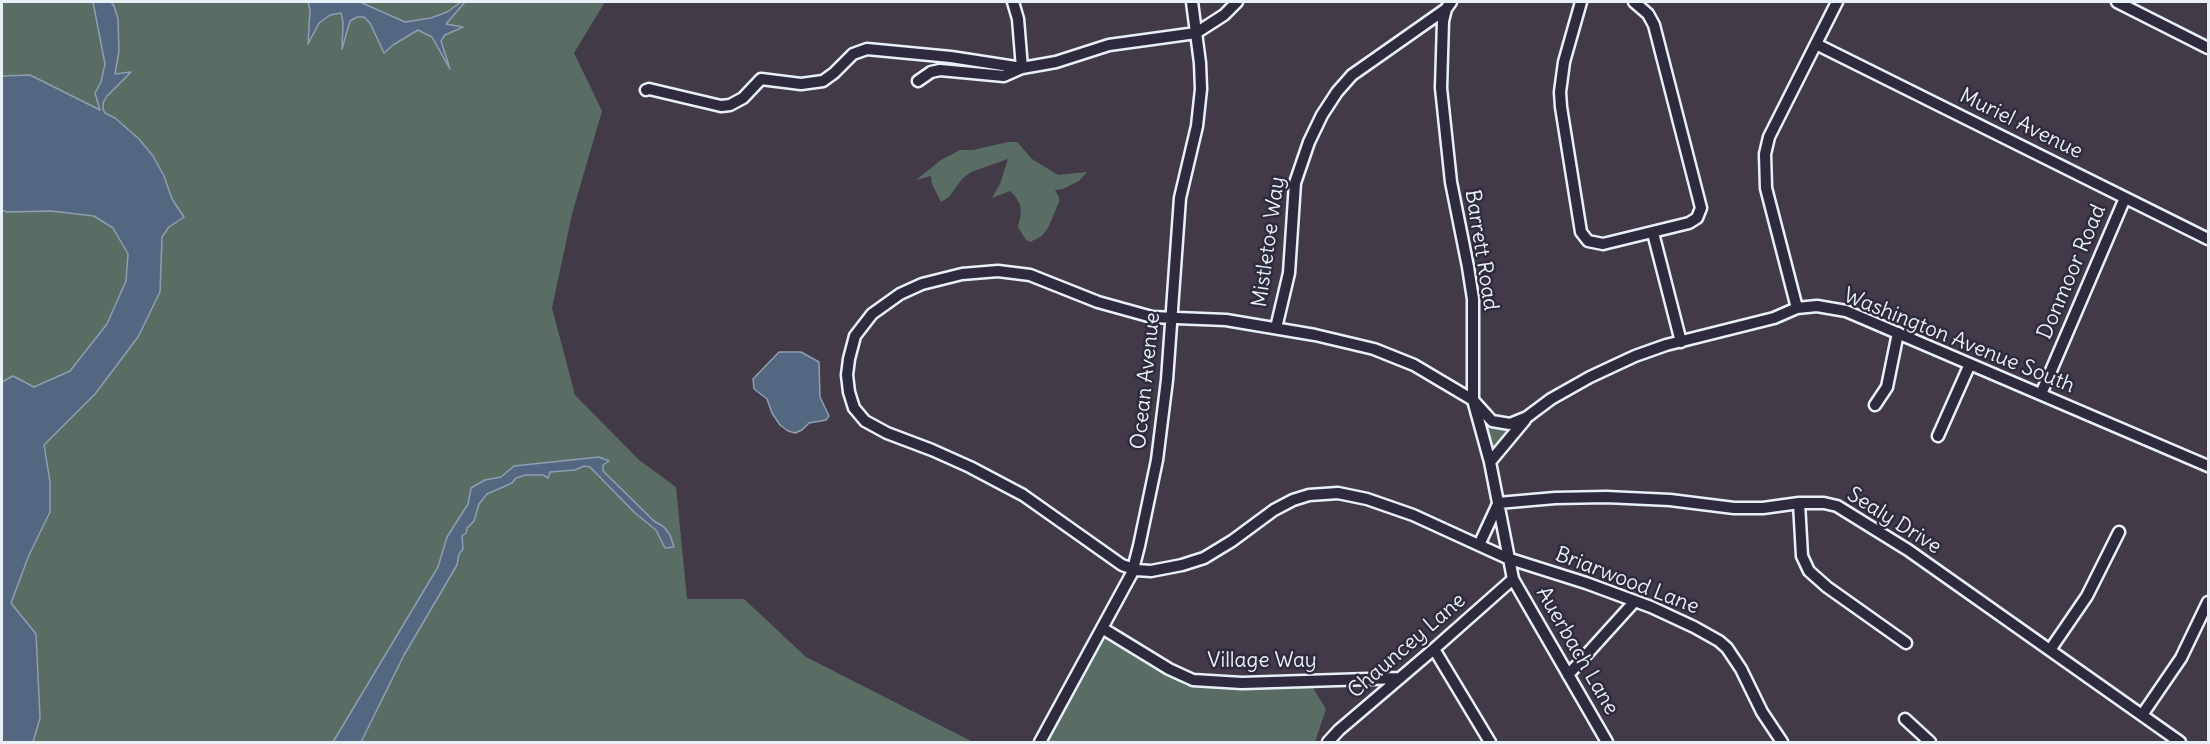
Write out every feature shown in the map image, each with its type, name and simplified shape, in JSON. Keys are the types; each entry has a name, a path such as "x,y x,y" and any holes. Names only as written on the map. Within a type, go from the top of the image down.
{"street":[{"path":"1013,2 1018,19 1022,68"},
{"name":"Ocean Avenue","path":"1040,742 1133,569 1157,460 1173,317 1180,198 1197,126 1201,89 1192,2"},
{"path":"918,81 931,72 940,70 1004,76 1022,68 1056,62 1110,45 1196,33 1224,15 1237,2"},
{"path":"1581,2 1564,62 1560,92 1581,232 1588,241 1603,244 1689,223 1697,218 1701,208 1654,25 1648,14 1634,2"},
{"path":"1797,308 1766,188 1764,163 1769,137 1837,2"},
{"path":"2116,2 2208,48"},
{"name":"Mistletoe Way","path":"1276,328 1288,273 1295,183 1309,142 1322,116 1337,92 1352,75 1449,5"},
{"name":"Barrett Road","path":"1449,5 1442,33 1441,88 1451,182 1473,299 1473,400 1490,462 1507,558"},
{"name":"Muriel Avenue","path":"1816,44 2208,239"},
{"path":"646,90 721,106 730,105 743,98 761,79 801,84 823,81 834,74 853,54 867,49 951,57 1022,68"},
{"name":"Donmoor Road","path":"2041,394 2125,198"},
{"path":"1653,232 1681,342"},
{"name":"Washington Avenue South","path":"1133,569 1122,566 1107,556 1023,495 970,467 887,433 865,421 854,408 847,375 855,336 872,314 900,294 922,284 962,274 998,271 1030,275 1120,309 1152,317 1226,320 1374,348 1414,365 1473,400 1492,421 1510,424 1527,417"},
{"name":"Washington Avenue South","path":"1490,462 1527,417 1551,399 1590,377 1635,356 1774,318 1797,308 1817,306 1846,311 2208,466"},
{"path":"1875,405 1887,387 1898,333"},
{"path":"1938,436 1970,364"},
{"name":"Briarwood Lane","path":"1133,569 1151,571 1204,558 1232,541 1274,510 1309,495 1338,493 1367,499 1413,515 1507,558 1586,583 1694,627 1727,648 1762,712 1782,742"},
{"name":"Sealy Drive","path":"1498,503 1555,498 1605,497 1670,500 1734,508 1824,503 1846,510 1908,550 2180,742"},
{"path":"1479,545 1498,503"},
{"path":"1799,503 1802,556 1809,571 1827,587 1906,643"},
{"path":"2050,650 2087,596 2119,532"},
{"name":"Auerbach Lane","path":"1507,558 1513,579 1607,742"},
{"name":"Chauncey Lane","path":"1328,742 1513,579"},
{"path":"1568,675 1635,602"},
{"path":"2142,715 2181,658 2208,602"},
{"name":"Village Way","path":"1102,628 1169,669 1193,680 1242,683 1400,678"},
{"path":"1434,650 1490,742"},
{"path":"1905,719 1930,742"}],"green space":[{"path":"2,2 605,2 574,53 602,111 572,214 552,308 575,395 639,460 676,487 687,599 744,599 806,657 973,742 33,742 40,718 36,634 11,604 29,555 50,512 50,482 44,447 2,409 13,376 2,382"},
{"path":"1017,142 1032,159 1058,175 1087,172 1079,181 1063,189 1055,190 1059,202 1048,228 1042,236 1030,242 1026,240 1018,227 1021,214 1020,204 1015,196 1010,191 992,198 1000,184 1008,159 971,172 962,179 949,197 941,202 932,184 931,176 916,180 941,160 960,150 973,150"},
{"path":"1482,411 1487,416 1518,421 1490,462"},
{"path":"1103,634 1187,686 1313,688 1326,709 1315,742 1045,742"}],"water":[{"path":"93,2 111,2 114,6 118,19 119,51 115,74 131,72 107,96 103,109 139,139 153,156 164,176 172,199 184,217 169,227 162,237 160,292 138,337 95,394 44,445 50,482 50,512 29,555 11,603 36,634 40,718 33,742 2,742 2,382 13,376 34,387 70,371 107,324 126,281 128,254 113,228 94,216 51,211 7,212 2,210 2,76 30,75 100,110 95,93 101,82 105,64"},
{"path":"308,2 360,2 405,22 431,18 465,2 446,24 463,27 445,35 441,41 450,69 432,37 418,30 384,53 370,23 364,17 357,17 350,21 342,49 341,13 330,15 319,23 308,44 310,10"},
{"path":"779,352 801,352 819,362 820,397 829,416 826,420 809,423 795,433 788,431 780,425 772,413 767,399 754,389 753,379"},
{"path":"599,457 609,461 603,465 603,471 654,521 664,527 674,547 665,548 656,530 635,513 590,467 550,472 548,478 543,475 526,475 487,494 479,504 474,521 462,536 463,549 459,554 457,565 404,655 361,742 333,742 438,567 447,537 468,504 471,488 485,480 501,477 514,466"}]}
